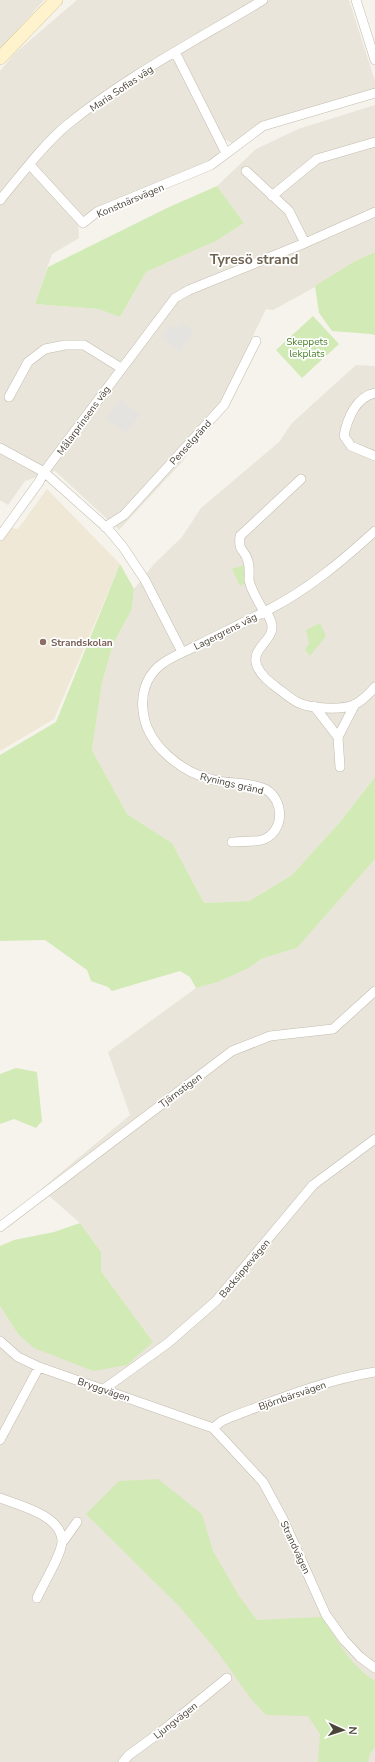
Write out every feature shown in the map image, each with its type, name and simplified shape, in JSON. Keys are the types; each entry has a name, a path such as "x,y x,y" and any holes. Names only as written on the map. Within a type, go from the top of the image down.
{"main road":[{"path":"0,58 56,0"}],"street":[{"name":"Maria Sofias väg","path":"0,200 51,140 67,125 133,78 263,0"},
{"path":"356,0 375,60"},
{"path":"175,52 226,153"},
{"name":"Konstnärsvägen","path":"30,165 83,223 97,212 211,165 263,126 375,93"},
{"path":"272,196 317,159 375,142"},
{"path":"246,171 289,212 305,243"},
{"name":"Målarprinsens väg","path":"44,472 175,298 189,290 305,243 375,212"},
{"name":"Penselgränd","path":"105,527 124,515 224,405 256,341"},
{"path":"9,397 28,362 45,349 65,345 84,345 121,368"},
{"path":"375,393 368,395 352,411 346,423 344,436 351,446 375,456"},
{"name":"Lagergrens väg","path":"0,448 44,472 105,527 123,547 145,580 182,652 265,611 312,584 335,567 375,531"},
{"path":"0,536 39,482 44,472"},
{"path":"301,479 240,536 240,550 248,559 250,567 249,581 252,590 272,623 270,634 257,651 256,664 270,683 297,702 314,706 337,708 355,704"},
{"name":"Rynings gränd","path":"182,652 160,665 147,681 144,690 143,712 157,743 171,759 186,770 201,777 215,781 264,789 273,795 278,804 280,815 277,828 270,835 262,840 232,842"},
{"path":"340,767 338,737 355,704 375,687"},
{"path":"314,706 338,737"},
{"name":"Tjärnstigen","path":"0,1227 232,1051 270,1036 333,1029 375,991"},
{"name":"Backsippevägen","path":"104,1389 168,1342 216,1301 313,1184 375,1139"},
{"name":"Bryggvägen","path":"0,1341 8,1350 18,1357 39,1367 213,1428"},
{"path":"0,1440 39,1367"},
{"name":"Björnbärsvägen","path":"213,1428 222,1421 231,1417 308,1387 355,1375 375,1372"},
{"name":"Strandvägen","path":"213,1428 263,1482 283,1519 326,1615 344,1640 375,1668"},
{"path":"0,1498 29,1509 52,1521 61,1533 62,1542"},
{"path":"37,1598 59,1552 62,1542 77,1522"},
{"name":"Ljungvägen","path":"123,1762 129,1755 162,1731 227,1678"}],"shaded area":[{"path":"0,0 44,0 0,50"},
{"path":"77,0 349,0 375,81 375,88 258,124 232,143 226,140 221,153 212,160 78,222 79,238 52,254 35,304 98,309 120,317 146,272 214,242 244,223 217,186 256,149 298,129 375,105 375,252 355,261 315,287 273,310 266,309 228,391 182,462 119,530 55,471 25,481 8,505 0,500 0,71 14,54"},
{"path":"181,323 194,332 180,352 161,337 170,325 176,329"},
{"path":"356,365 375,366 375,777 340,822 292,875 249,901 204,903 172,843 127,814 92,750 102,683 113,644 132,609 134,589 154,564 182,537 201,508 279,442 292,423"},
{"path":"120,400 140,414 126,433 106,419"},
{"name":"Strandskolan","path":"47,489 120,564 54,719 0,751 0,526 18,529"},
{"path":"375,859 375,1762 0,1762 0,1306 18,1334 153,1342 101,1271 101,1252 80,1223 41,1189 130,1115 108,1052 196,988 218,982 249,968 261,959 297,948"}],"green space":[{"path":"217,186 244,223 216,241 146,272 120,317 98,309 35,304 48,267 167,208"},
{"path":"375,252 375,335 332,331 319,313 315,286 355,261"},
{"name":"Skeppets lekplats","path":"313,316 339,344 302,378 276,350"},
{"path":"120,564 134,589 132,609 113,644 102,683 92,750 127,814 172,843 204,903 249,901 292,875 340,822 375,777 375,859 297,948 261,959 249,968 218,982 196,988 190,977 180,971 112,991 108,987 91,981 87,970 45,940 0,941 0,755 56,722"},
{"path":"244,565 246,577 245,583 240,586 232,569"},
{"path":"320,623 326,636 310,656 305,650 309,643 306,630"},
{"path":"16,1068 37,1072 42,1121 36,1128 14,1119 0,1124 0,1074"},
{"path":"80,1223 101,1252 101,1271 153,1342 127,1365 93,1371 34,1348 18,1334 0,1306 0,1246 14,1240 54,1232"},
{"path":"158,1479 202,1514 213,1551 239,1596 257,1620 322,1617 352,1660 366,1675 375,1681 375,1747 370,1754 368,1762 318,1762 320,1734 308,1716 266,1715 251,1699 217,1651 179,1606 86,1514 119,1481"}],"place":[{"name":"Strandskolan","path":"43,642"}],"district":[{"name":"Tyresö strand","path":"254,259"}]}
